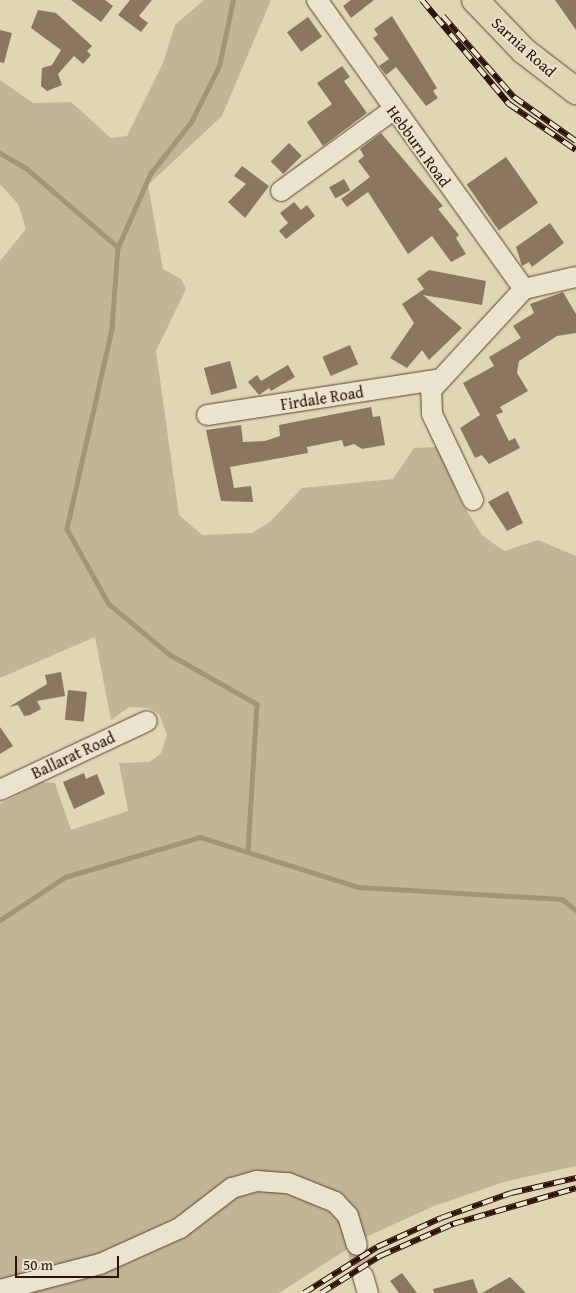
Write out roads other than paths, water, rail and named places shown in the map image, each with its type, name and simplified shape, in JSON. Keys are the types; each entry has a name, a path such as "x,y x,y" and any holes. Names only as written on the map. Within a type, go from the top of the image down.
{"main road":[{"name":"Sarnia Road","path":"475,0 524,51 576,91"}],"street":[{"name":"Hebburn Road","path":"317,0 393,110 524,289"},
{"path":"281,191 393,110"},
{"path":"473,500 432,414 429,401 437,380 465,356 524,289 576,278"},
{"name":"Firdale Road","path":"207,415 437,380"},
{"name":"Ballarat Road","path":"0,790 147,721"},
{"path":"0,1290 100,1264 180,1228 232,1188 257,1181 288,1183 335,1202 348,1216 357,1245"}],"waterway":[{"path":"118,247 150,174 191,122 219,66 233,0"},
{"path":"0,153 26,168 118,247 112,329 67,529 109,604 169,654 257,704 248,852"},
{"path":"0,920 65,877 200,837 359,887 562,899 576,910"}],"tunnel":[{"path":"357,1245 363,1276"}],"railway":[{"path":"422,0 509,104 576,150"},
{"path":"443,16 514,97 576,141"},
{"path":"304,1293 377,1247 441,1218 511,1193 576,1178"},
{"path":"321,1293 380,1256 453,1224 576,1188"}]}
